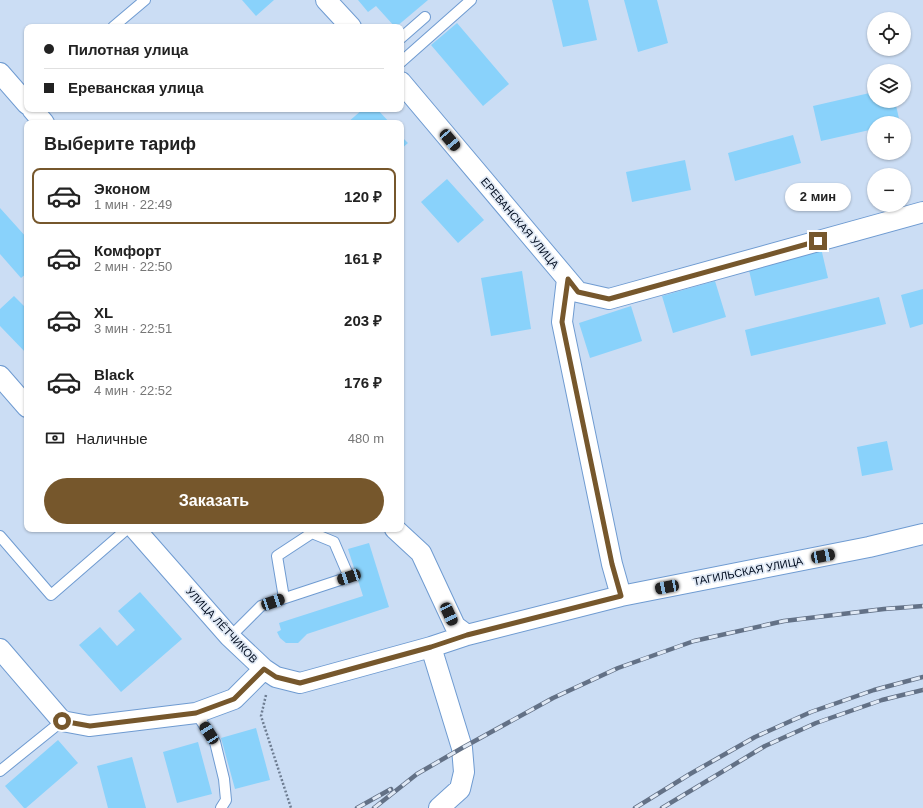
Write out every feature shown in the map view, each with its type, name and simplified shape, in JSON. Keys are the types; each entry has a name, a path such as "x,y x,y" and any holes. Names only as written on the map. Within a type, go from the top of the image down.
{"street":[{"path":"326,0 348,24"},
{"path":"0,73 24,99"},
{"name":"ЕРЕВАНСКАЯ УЛИЦА","path":"404,86 578,292 609,299 923,212"},
{"path":"35,112 42,120"},
{"path":"568,279 562,322 612,564 621,596"},
{"path":"0,376 24,404"},
{"name":"УЛИЦА ЛЁТЧИКОВ","path":"138,532 229,636 264,669 276,677 300,683 431,647 467,635"},
{"path":"398,532 421,553 455,626 467,635"},
{"name":"ТАГИЛЬСКАЯ УЛИЦА","path":"467,635 621,596 869,548 923,534"},
{"path":"431,647 462,748 464,772 460,789 439,808"},
{"path":"0,650 62,721 90,726 196,713 234,699 264,669"}],"lane":[{"path":"117,24 146,0"},
{"path":"404,59 471,0"},
{"path":"404,35 426,17"},
{"path":"0,536 51,595 124,532"},
{"path":"229,636 261,606 349,577 334,542 312,533 277,556 284,598"},
{"path":"196,713 215,742 224,779 226,800 221,808"},
{"path":"0,771 62,721"}],"path":[{"path":"266,695 261,716 291,808"}],"building":[{"path":"242,0 274,0 256,16"},
{"path":"358,0 428,0 400,24 392,24 376,6 368,12"},
{"path":"552,0 588,0 597,40 563,47"},
{"path":"624,0 657,0 668,43 638,52"},
{"path":"457,23 509,84 483,106 431,45"},
{"path":"867,94 867,108 897,108 898,116 867,116 867,131 821,141 813,106"},
{"path":"360,112 380,112 387,120 350,120"},
{"path":"793,135 801,163 735,181 728,153"},
{"path":"404,139 408,143 404,146"},
{"path":"685,160 691,190 632,202 626,172"},
{"path":"447,179 484,220 458,243 421,202"},
{"path":"0,208 24,235 24,276 21,278 0,254"},
{"path":"821,248 828,278 755,296 748,266"},
{"path":"522,271 531,329 491,336 481,278"},
{"path":"715,281 726,317 673,333 662,296"},
{"path":"923,289 923,324 910,328 901,295"},
{"path":"14,296 24,306 24,351 0,326 0,309"},
{"path":"879,297 886,324 751,356 745,330"},
{"path":"631,306 642,341 590,358 579,323"},
{"path":"887,441 893,470 862,476 857,447"},
{"path":"369,543 389,607 307,634 298,643 286,643 280,638 277,632 281,630 279,623 363,596 348,549"},
{"path":"140,592 182,639 121,692 79,645 100,627 117,646 135,630 118,611"},
{"path":"256,728 270,780 235,789 221,738"},
{"path":"58,740 78,763 26,808 24,808 5,786"},
{"path":"198,742 212,794 177,803 163,752"},
{"path":"132,757 146,808 108,808 97,766"}],"railway":[{"path":"374,808 417,774 462,748 553,698 618,668 694,641 784,621 884,609 923,606"},
{"path":"635,808 690,774 755,737 811,712 874,690 923,677"},
{"path":"662,808 765,746 816,723 882,700 923,690"},
{"path":"357,808 391,789"}],"route":[{"path":"62,721 90,726 196,713 234,699 264,669 276,677 300,683 431,647 467,635 621,596 612,564 562,322 568,279 578,292 609,299 818,241"}]}
